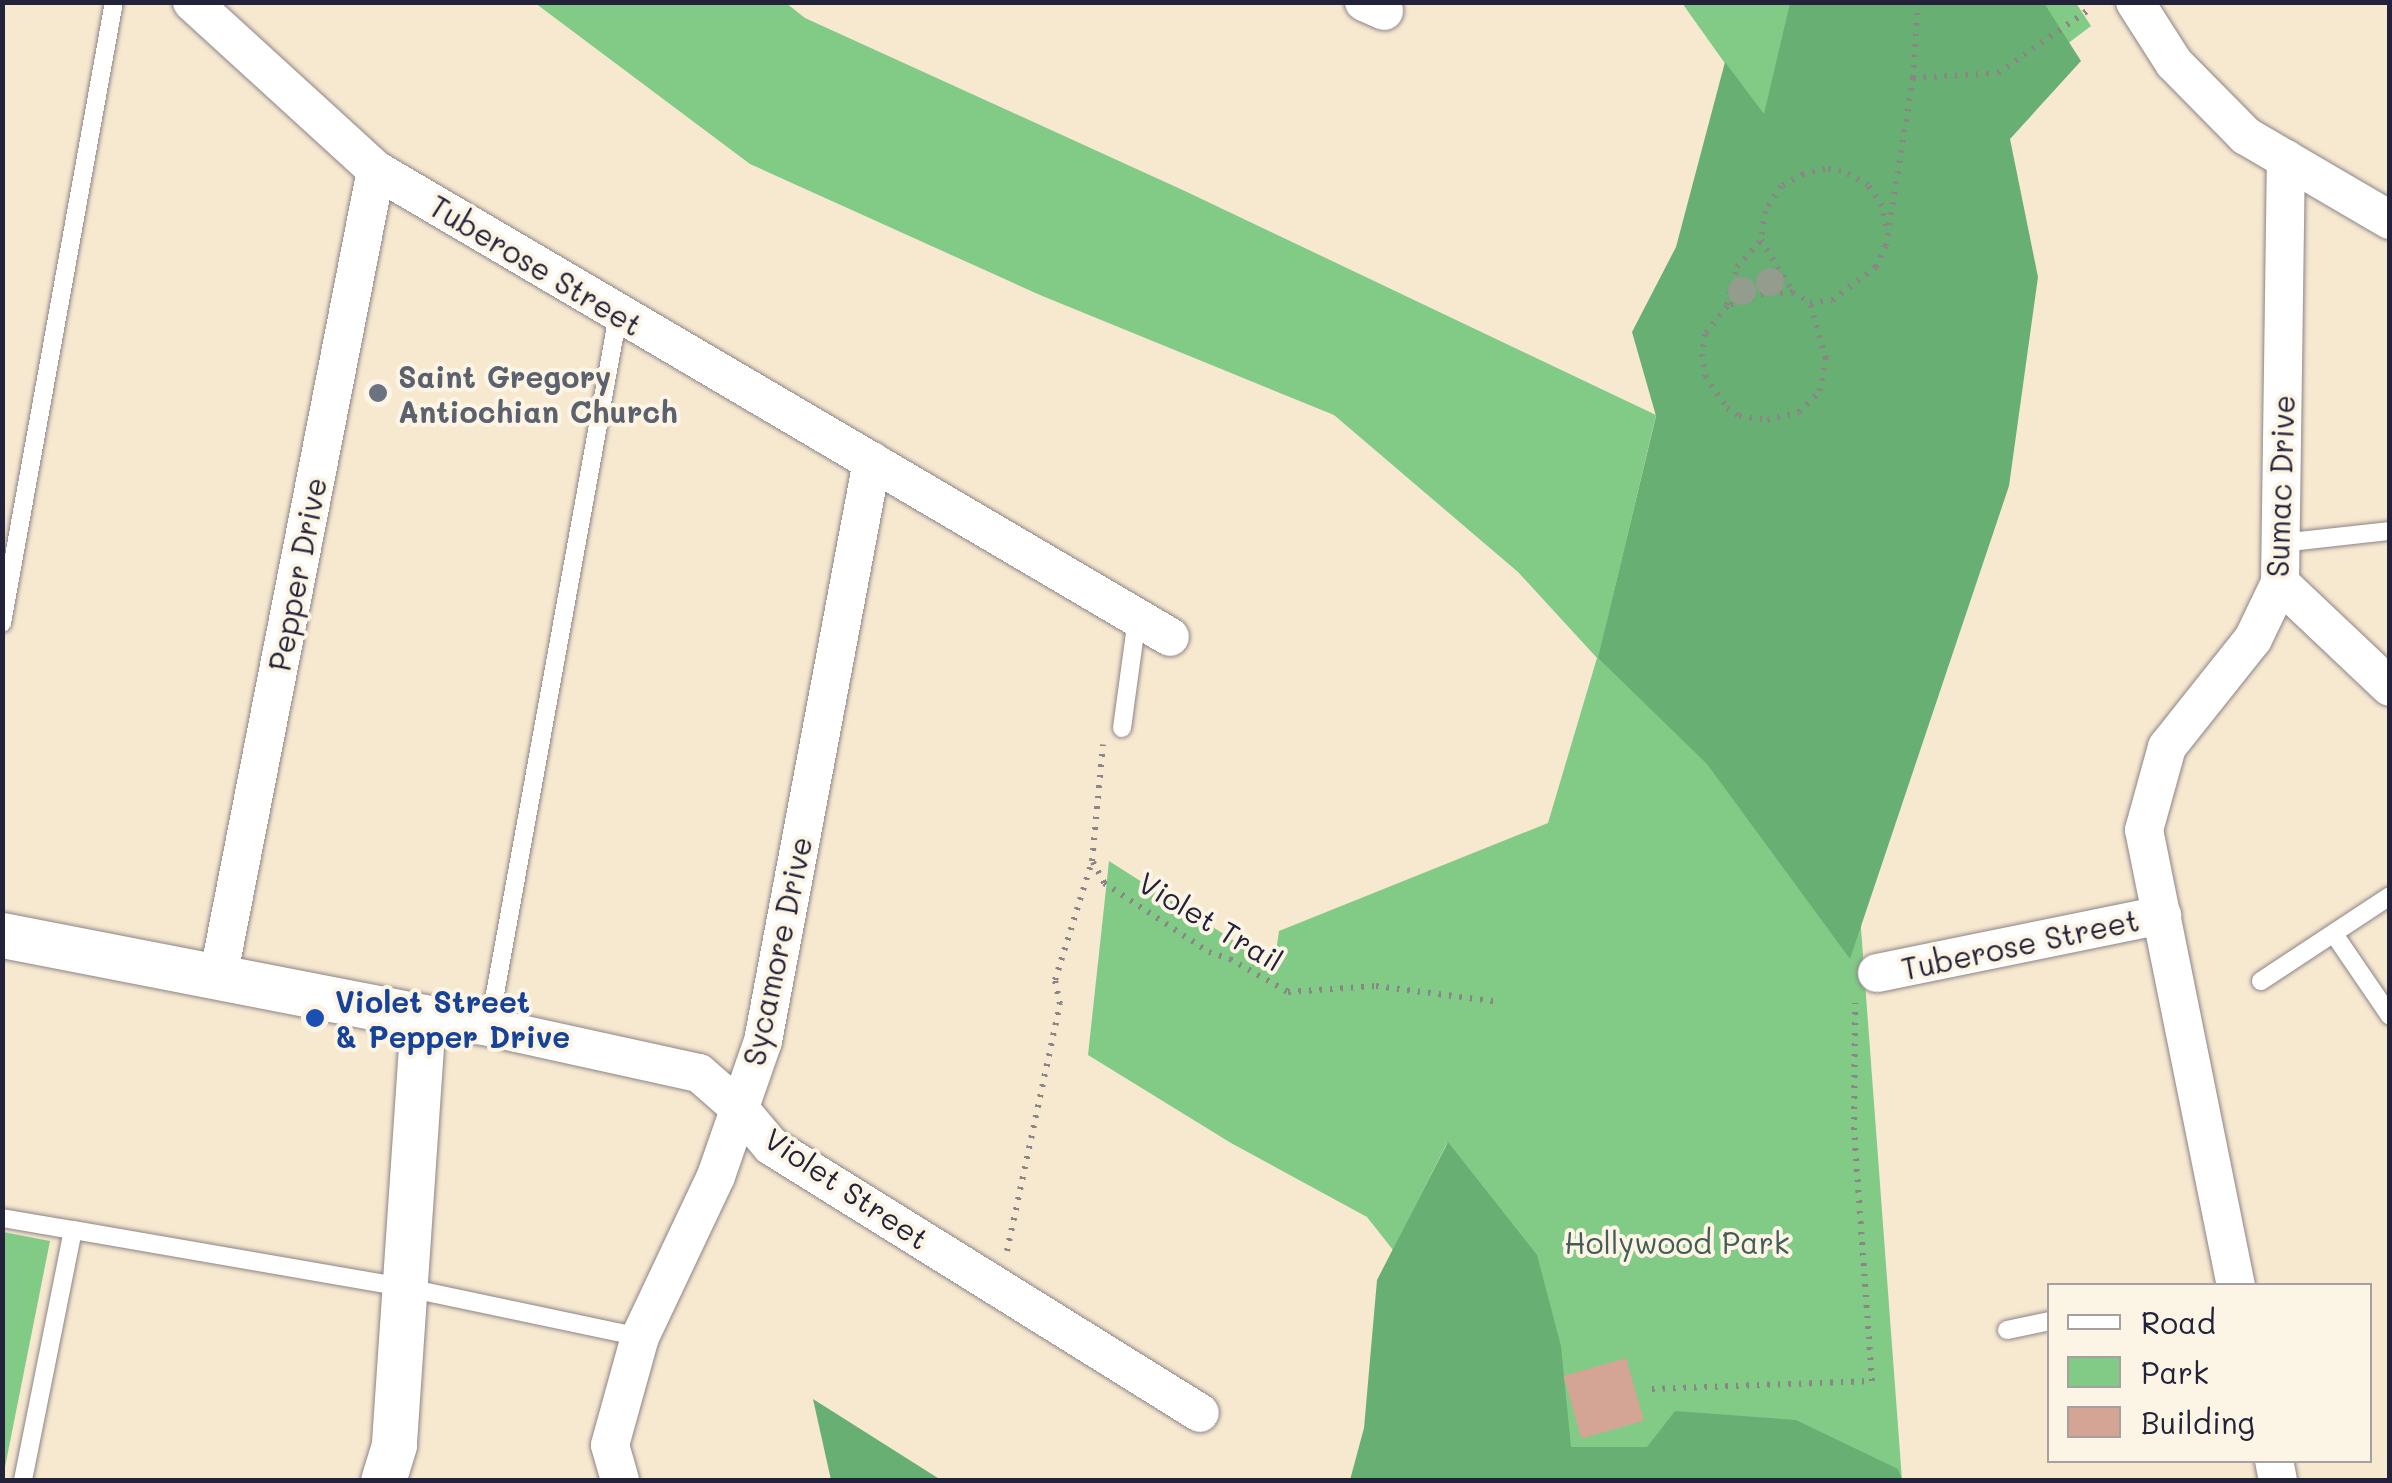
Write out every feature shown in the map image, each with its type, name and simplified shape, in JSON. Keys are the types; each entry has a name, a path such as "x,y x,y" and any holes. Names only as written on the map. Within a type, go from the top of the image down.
{"street":[{"name":"Tuberose Street","path":"192,2 376,170 1170,637"},
{"path":"2135,2 2174,64 2246,136 2390,220"},
{"name":"Sumac Drive","path":"2231,1283 2144,830 2167,747 2253,639 2280,583 2286,159"},
{"name":"Pepper Drive","path":"218,978 376,170"},
{"name":"Sycamore Drive","path":"620,1480 610,1445 640,1336 716,1176 763,1041 872,461"},
{"path":"2280,583 2390,687"},
{"name":"Tuberose Street","path":"1878,973 2162,915"},
{"name":"Violet Street","path":"2,935 423,1018 489,1027 698,1073 738,1108 771,1146 1200,1414"},
{"path":"383,1480 394,1445 423,1018"}],"lane":[{"path":"2,623 114,2"},
{"path":"489,1027 618,315"},
{"path":"2281,544 2390,531"},
{"path":"1122,728 1137,618"},
{"path":"2261,981 2390,896"},
{"path":"2334,934 2390,1016"},
{"path":"2,1218 403,1286 640,1336"},
{"path":"23,1480 74,1230"},
{"path":"2007,1330 2047,1323"}],"path":[{"path":"1761,240 1793,292 1810,302 1832,300 1876,267 1886,246 1886,226 1913,78 1918,2"},
{"path":"1913,78 1998,73 2087,11"},
{"path":"1810,302 1826,358 1820,391 1800,412 1767,420 1740,416 1727,408 1705,376 1702,354 1706,334 1726,306 1737,267 1761,240 1765,211 1780,186 1803,174 1841,170 1868,185 1882,206 1886,226"},
{"path":"1726,306 1763,294 1793,292"},
{"path":"998,1286 1054,1040 1060,1004 1055,980 1092,861 1103,742 1122,728"},
{"name":"Violet Trail","path":"1092,861 1104,883 1209,952 1230,958 1288,992 1376,986 1500,1002"},
{"path":"1652,1389 1872,1381 1854,1130 1855,976 1878,973"}],"green space":[{"name":"Hollywood Park","path":"535,3 786,3 805,18 1187,192 1656,415 1604,634 1744,90 1682,3 2076,3 2091,26 1986,105 1858,888 1902,1480 1491,1480 1447,1143 1393,1250 1367,1217 1231,1143 1088,1055 1109,861 1274,966 1279,931 1548,823 1597,658 1518,572 1334,415 1040,295 750,164"},
{"path":"1790,3 2044,3 2081,61 2010,139 2038,277 2009,486 1850,959 1707,764 1598,658 1656,416 1632,332 1676,247 1725,62 1764,114"},
{"path":"1448,1142 1537,1255 1561,1346 1571,1447 1647,1447 1675,1411 1796,1420 1898,1469 1902,1480 1350,1480 1364,1428 1377,1280"},
{"path":"2,1232 50,1241 3,1477"},
{"path":"813,1399 941,1480 831,1480"}],"building":[{"path":"1626,1358 1644,1420 1581,1438 1564,1376"}],"place":[{"name":"Saint Gregory Antiochian Church","path":"378,393"},
{"name":"Violet Street & Pepper Drive","path":"315,1018"}]}
